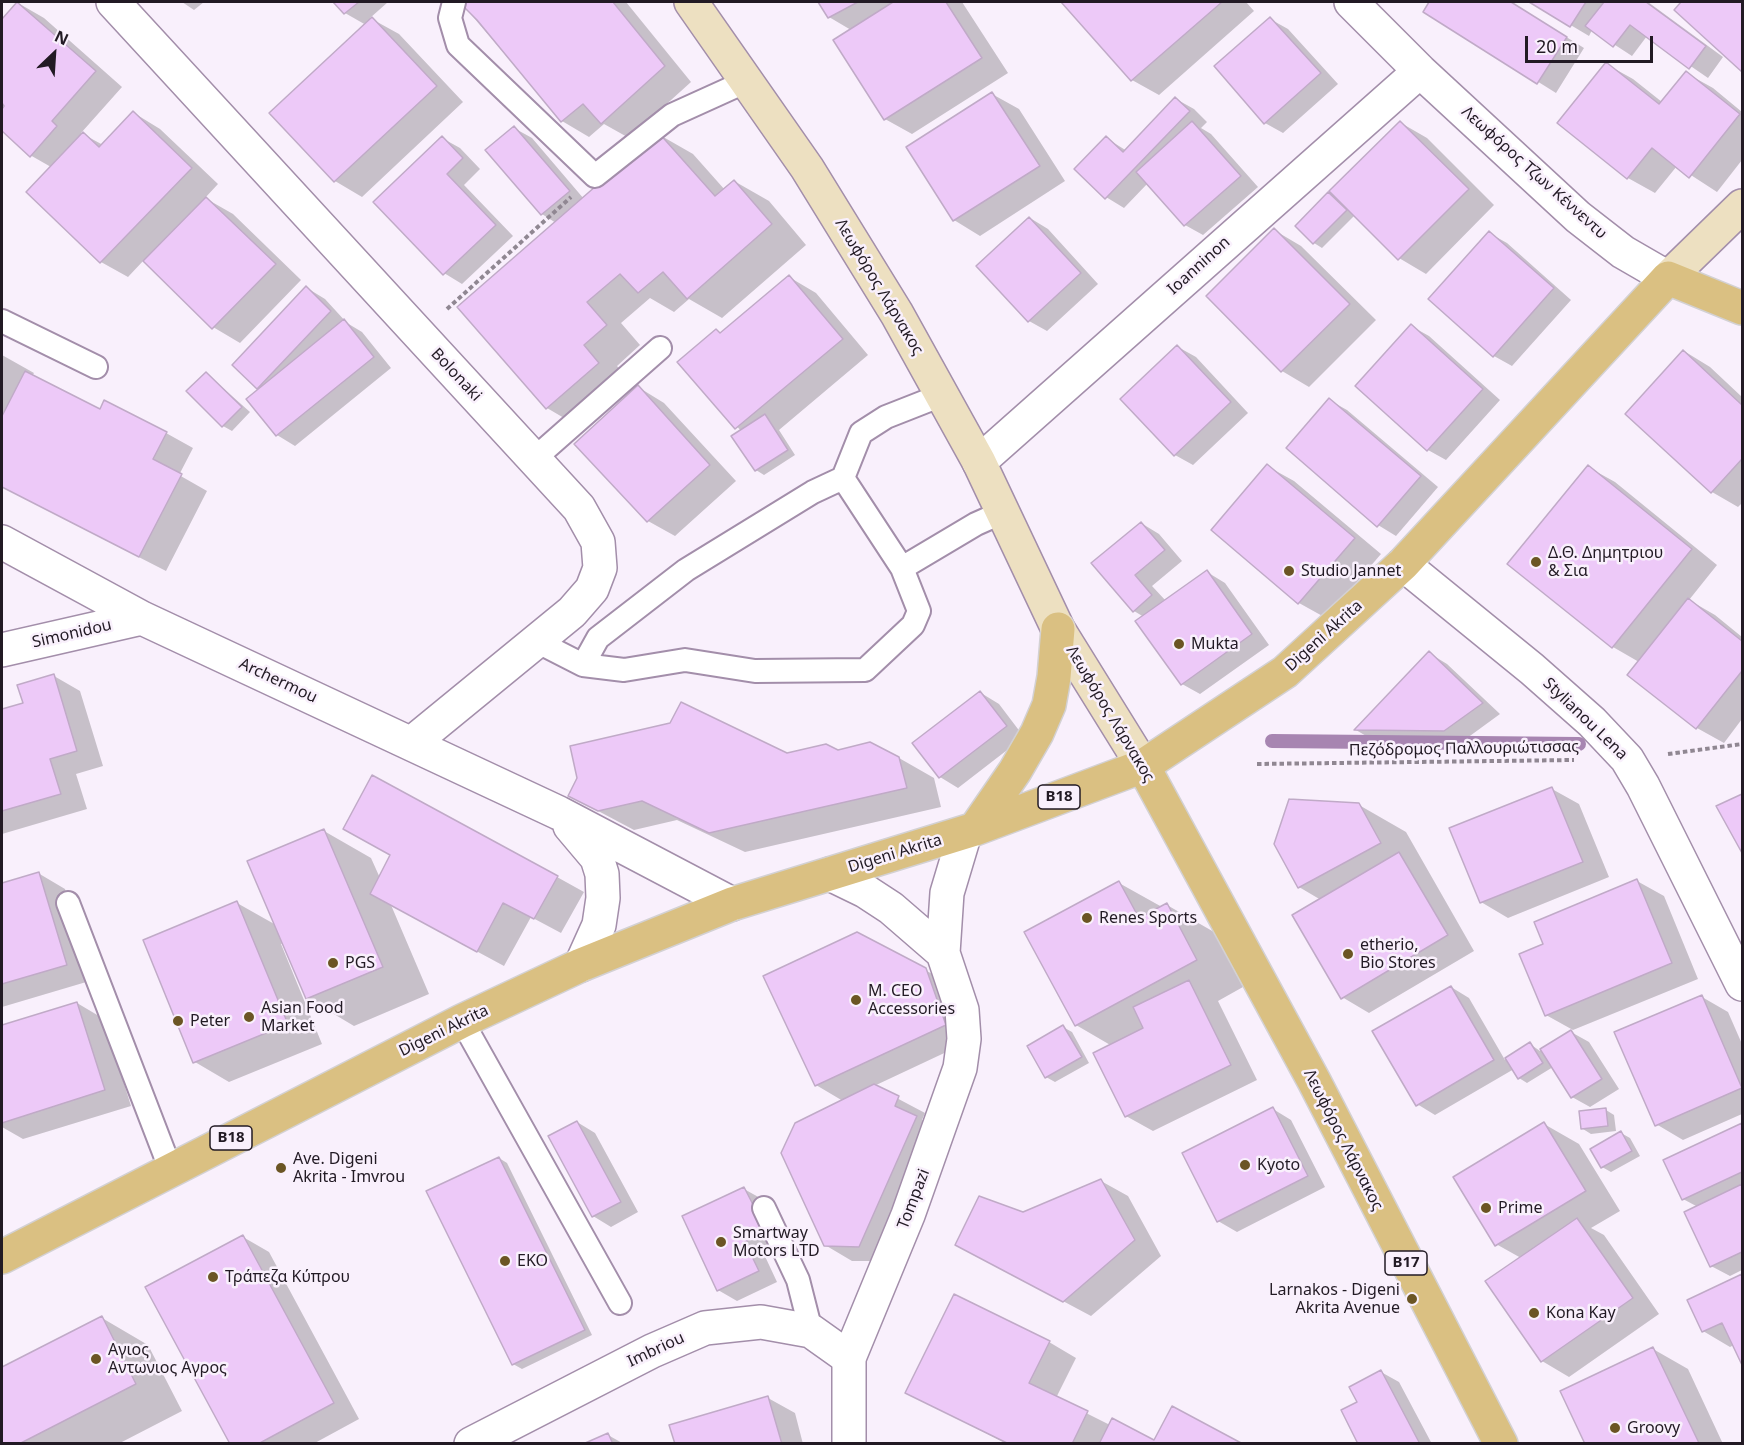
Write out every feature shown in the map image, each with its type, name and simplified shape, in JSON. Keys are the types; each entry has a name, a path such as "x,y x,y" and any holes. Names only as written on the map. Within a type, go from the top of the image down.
{"main road":[{"name":"Λεωφόρος Λάρνακος","path":"691,2 807,168 897,314 979,462 1058,629 1143,766 1314,1081 1501,1443"},
{"path":"1668,278 1743,206"},
{"name":"Λεωφόρος Τζων Κέννεντυ","path":"1668,278 1743,308"},
{"name":"Digeni Akrita","path":"2,1257 170,1168 462,1021 581,965 732,904 970,831 1143,766 1285,672 1403,564 1668,278"},
{"path":"970,831 1015,771 1046,711 1054,677 1058,629"}],"street":[{"name":"Bolonaki","path":"113,2 579,508 598,542 600,568 592,589 572,612 412,743"},
{"name":"Λεωφόρος Τζων Κέννεντυ","path":"1362,6 1420,71 1578,217 1623,252 1668,278"},
{"name":"Ioanninon","path":"979,462 1420,71"},
{"name":"Archermou","path":"2,542 142,618 558,813 732,904"},
{"name":"Stylianou Lena","path":"1403,564 1532,669 1592,722 1627,759 1643,786 1743,984"},
{"name":"Simonidou","path":"2,650 142,618"},
{"name":"Archermou","path":"558,813 597,858 602,874 603,898 599,925 581,965"},
{"name":"Tompazi","path":"849,1443 849,1358 908,1215 960,1068 964,1039 962,1010 943,953 947,893 970,831"},
{"path":"830,874 891,908 943,953"},
{"name":"Imbriou","path":"471,1443 652,1351 705,1328 761,1322 811,1331 849,1358"}],"lane":[{"path":"454,2 450,18 458,45 595,176 672,115 747,81"},
{"path":"2,321 96,367"},
{"path":"534,459 660,348"},
{"path":"583,665 598,638 686,570 813,492 843,478 861,433 886,417 942,395"},
{"path":"536,641 583,665 624,670 685,660 755,671 866,670 913,625 919,611 903,568 843,478"},
{"path":"903,568 976,524 1003,512"},
{"path":"68,903 170,1168"},
{"path":"462,1021 620,1302"},
{"path":"764,1208 798,1280 811,1331"}],"path":[{"path":"428,344 447,309 595,176"},
{"name":"Πεζόδρομος Παλλουριώτισσας","path":"1257,764 1627,759 1743,744"}],"building":[{"path":"17,2 96,71 52,121 57,126 30,157 2,131 4,106 2,103 2,19"},
{"path":"333,2 359,2 344,14"},
{"path":"613,2 665,66 601,124 583,104 561,122 477,20 460,3"},
{"path":"818,2 858,2 828,18"},
{"path":"893,2 946,2 982,58 884,120 833,40"},
{"path":"1061,2 1222,2 1131,81"},
{"path":"1429,2 1511,2 1567,37 1537,84 1423,12"},
{"path":"1529,2 1586,2 1570,27"},
{"path":"1604,2 1646,2 1706,46 1689,69 1630,25 1613,47 1585,26"},
{"path":"1681,2 1742,2 1742,72 1674,10"},
{"path":"372,17 437,86 334,182 269,113"},
{"path":"1270,17 1321,73 1264,124 1214,66"},
{"path":"1606,62 1659,104 1686,71 1740,114 1689,178 1652,148 1627,179 1557,123"},
{"path":"992,92 1040,166 953,221 906,147"},
{"path":"1175,97 1190,111 1105,199 1074,169 1106,136 1123,152"},
{"path":"133,111 192,168 100,263 26,192 83,132 99,147"},
{"path":"1192,121 1241,176 1184,226 1136,172"},
{"path":"1400,121 1469,189 1398,260 1329,191"},
{"path":"514,126 570,191 541,215 485,150"},
{"path":"658,132 715,196 734,180 772,224 687,299 663,272 638,293 620,274 587,302 607,325 584,345 599,363 546,409 457,307"},
{"path":"442,136 463,158 447,174 496,225 443,275 373,202"},
{"path":"1328,192 1347,210 1313,244 1295,226"},
{"path":"206,197 276,264 212,329 143,261"},
{"path":"1029,217 1081,273 1028,322 976,266"},
{"path":"1274,228 1350,304 1281,372 1206,296"},
{"path":"1489,231 1554,288 1493,357 1428,299"},
{"path":"789,275 843,339 735,429 677,362 716,329 720,333"},
{"path":"306,286 331,311 257,389 232,365"},
{"path":"344,319 374,357 276,436 246,399"},
{"path":"1411,324 1483,389 1427,451 1355,386"},
{"path":"1177,345 1231,402 1174,456 1120,399"},
{"path":"1683,350 1742,405 1742,459 1711,493 1625,414"},
{"path":"25,371 100,409 104,400 167,432 153,459 182,474 139,557 2,487 2,416"},
{"path":"206,372 242,407 222,427 186,391"},
{"path":"638,385 710,465 647,522 574,444"},
{"path":"1329,398 1421,476 1377,527 1286,448"},
{"path":"765,414 788,450 755,471 731,436"},
{"path":"1267,464 1355,538 1298,604 1211,530"},
{"path":"1588,465 1692,549 1612,648 1507,564"},
{"path":"1141,522 1165,550 1135,575 1152,595 1133,612 1091,563"},
{"path":"1207,570 1252,634 1181,685 1135,621"},
{"path":"1688,598 1742,641 1742,671 1696,729 1627,675"},
{"path":"1429,651 1483,703 1444,731 1354,730"},
{"path":"54,674 77,751 50,759 61,794 2,811 2,709 23,703 17,685"},
{"path":"980,691 1007,726 939,778 912,743"},
{"path":"681,702 787,753 826,744 838,750 870,742 899,757 907,788 709,833 642,801 598,811 568,796 577,778 570,746 670,723"},
{"path":"372,775 558,876 534,919 503,903 477,952 370,894 390,855 343,829"},
{"path":"1552,787 1583,862 1480,903 1449,828"},
{"path":"1742,794 1742,853 1716,806"},
{"path":"1289,799 1359,803 1381,843 1298,888 1274,844"},
{"path":"324,829 383,967 306,999 247,861"},
{"path":"1399,852 1448,935 1341,999 1292,915"},
{"path":"39,872 67,965 2,984 2,883"},
{"path":"1637,879 1672,963 1545,1016 1519,954 1543,944 1534,922"},
{"path":"1119,881 1139,918 1167,903 1197,960 1075,1026 1024,932"},
{"path":"237,901 288,1024 193,1063 143,940"},
{"name":"M. CEO Accessories","path":"857,932 926,968 946,1025 815,1086 763,976"},
{"path":"1189,980 1231,1065 1125,1117 1093,1053 1143,1028 1133,1007"},
{"path":"1451,986 1494,1060 1416,1106 1372,1031"},
{"path":"1702,995 1742,1088 1655,1126 1614,1032"},
{"path":"77,1002 105,1090 2,1123 2,1025"},
{"path":"1063,1025 1082,1057 1045,1078 1027,1046"},
{"path":"1571,1030 1602,1079 1571,1098 1540,1049"},
{"path":"1530,1042 1543,1063 1518,1079 1505,1058"},
{"path":"874,1084 899,1096 895,1106 917,1116 859,1247 824,1246 781,1153 795,1123"},
{"name":"Kyoto","path":"1273,1107 1308,1176 1217,1222 1182,1153"},
{"path":"1606,1108 1608,1126 1581,1129 1579,1111"},
{"path":"577,1121 621,1202 592,1217 548,1136"},
{"path":"1544,1122 1586,1191 1495,1246 1453,1177"},
{"path":"1742,1123 1742,1172 1682,1200 1663,1160"},
{"path":"1621,1131 1632,1151 1601,1168 1590,1149"},
{"name":"EKO","path":"499,1157 585,1330 512,1365 426,1191"},
{"path":"1101,1179 1135,1240 1063,1302 955,1245 979,1196 1023,1212"},
{"path":"1742,1184 1742,1252 1710,1267 1684,1212"},
{"path":"744,1187 767,1232 745,1242 759,1271 717,1291 682,1216"},
{"path":"1577,1218 1633,1298 1541,1362 1485,1281"},
{"path":"243,1235 334,1403 258,1444 230,1444 145,1287"},
{"path":"1742,1274 1742,1365 1722,1323 1702,1332 1687,1300"},
{"path":"954,1294 1050,1341 1029,1383 1088,1411 1072,1444 1009,1444 905,1393"},
{"path":"102,1316 136,1384 19,1444 2,1444 2,1367"},
{"path":"1653,1347 1699,1443 1585,1444 1560,1391"},
{"path":"1381,1370 1420,1444 1358,1444 1341,1410 1357,1402 1349,1387"},
{"path":"768,1396 782,1444 675,1444 669,1425"},
{"path":"1172,1406 1243,1444 1099,1444 1112,1418 1154,1440"},
{"path":"608,1433 613,1444 583,1444"}],"waterway":[{"path":"1272,741 1579,744"}],"place":[{"name":"Δ.Θ. Δημητριου & Σια","path":"1536,562"},
{"name":"Studio Jannet","path":"1289,571"},
{"name":"Mukta","path":"1179,644"},
{"name":"Renes Sports","path":"1087,918"},
{"name":"etherio, Bio Stores","path":"1348,954"},
{"name":"PGS","path":"333,963"},
{"name":"M. CEO Accessories","path":"856,1000"},
{"name":"Asian Food Market","path":"249,1017"},
{"name":"Peter","path":"178,1021"},
{"name":"Kyoto","path":"1245,1165"},
{"name":"Ave. Digeni Akrita - Imvrou","path":"281,1168"},
{"name":"Prime","path":"1486,1208"},
{"name":"Smartway Motors LTD","path":"721,1242"},
{"name":"EKO","path":"505,1261"},
{"name":"Τράπεζα Κύπρου","path":"213,1277"},
{"name":"Larnakos - Digeni Akrita Avenue","path":"1412,1299"},
{"name":"Kona Kay","path":"1534,1313"},
{"name":"Αγιος Αντωνιος Αγρος","path":"96,1359"},
{"name":"Groovy","path":"1615,1428"}]}
